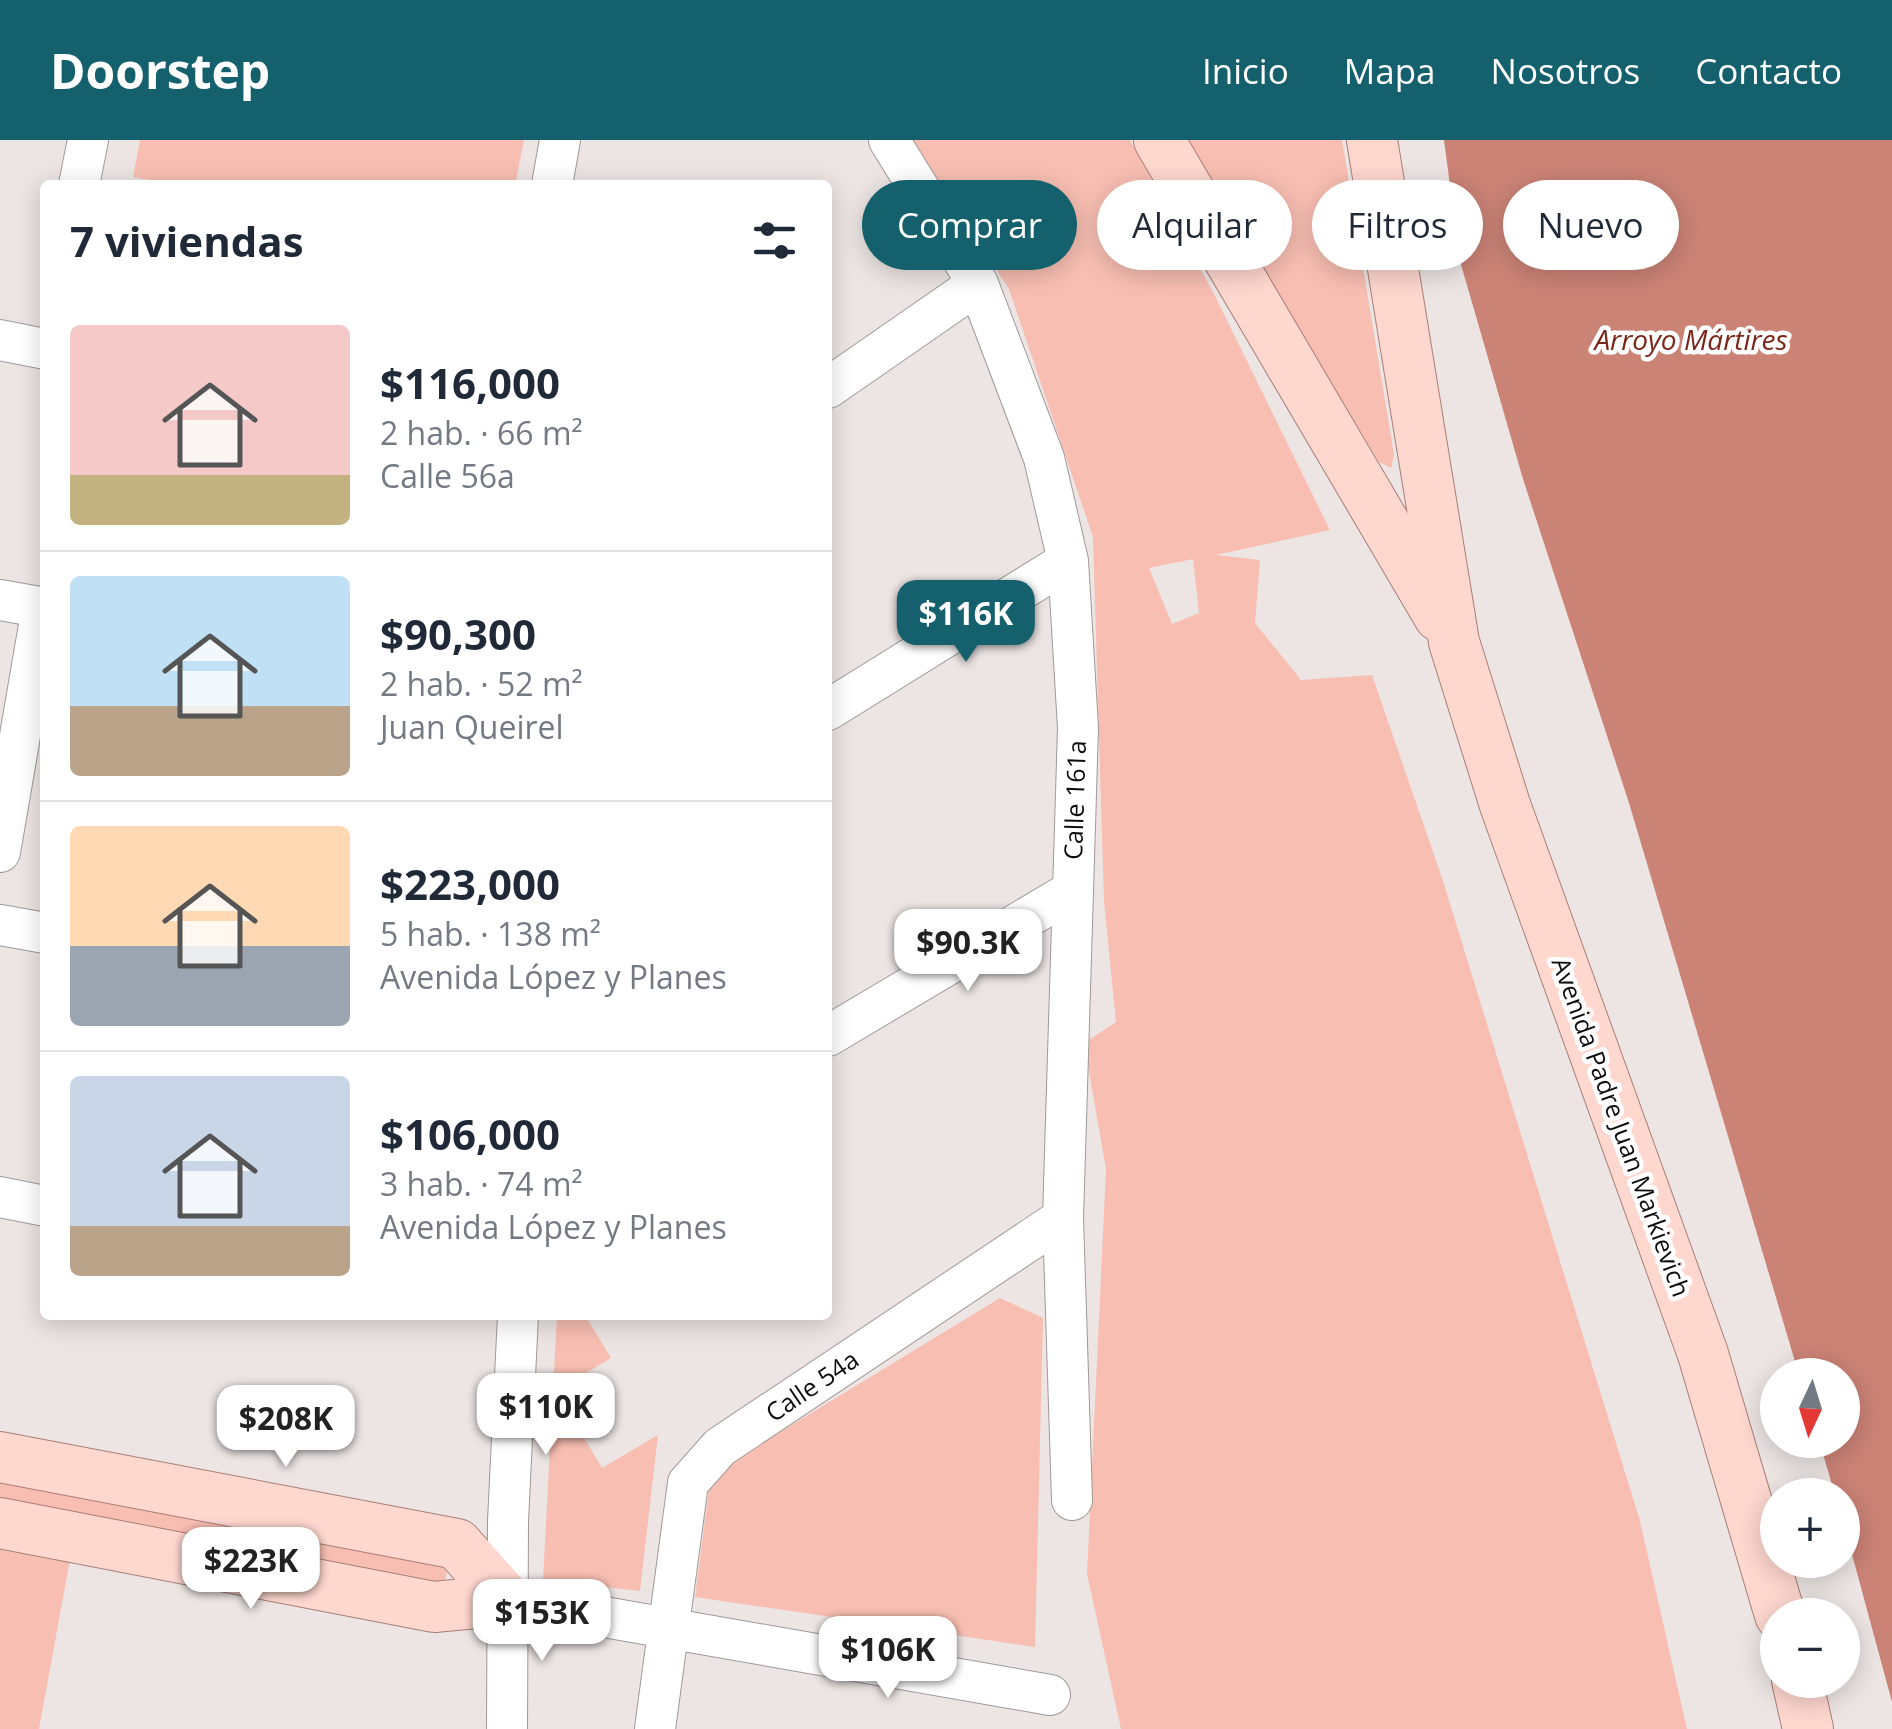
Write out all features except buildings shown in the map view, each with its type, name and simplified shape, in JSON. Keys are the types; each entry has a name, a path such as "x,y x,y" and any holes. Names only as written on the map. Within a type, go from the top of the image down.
{"main road":[{"name":"Avenida Padre Juan Markievich","path":"1159,140 1454,642"},
{"name":"Avenida Padre Juan Markievich","path":"1372,140 1454,642 1505,805 1703,1354 1775,1598"},
{"path":"0,1457 457,1544 507,1600"},
{"path":"0,1523 434,1607 507,1600"},
{"path":"1800,1698 1808,1729"}],"street":[{"path":"79,180 88,140"},
{"path":"553,180 560,140"},
{"name":"Calle 161a","path":"889,140 978,284 1044,458 1068,562 1078,728 1064,1218 1072,1500"},
{"path":"832,385 978,284"},
{"path":"0,340 40,348"},
{"path":"832,708 1068,562"},
{"path":"0,600 40,607"},
{"path":"0,852 40,630"},
{"path":"832,1034 1072,891"},
{"path":"0,925 40,933"},
{"path":"0,1197 40,1205"},
{"name":"Calle 54a","path":"656,1729 688,1483 720,1447 1064,1218"},
{"path":"507,1729 507,1600 518,1320"},
{"path":"507,1600 1050,1695"}],"shaded area":[{"path":"140,140 524,140 516,180 133,177"},
{"path":"911,140 1130,140 1152,180 1097,180 1097,270 1201,270 1330,530 1216,555 1260,560 1255,623 1301,680 1372,675 1443,881 1640,1521 1687,1729 1121,1729 1087,1574 1106,1169 1084,1043 1116,1022 1104,901 1093,537 1009,289 997,270 1077,270 1077,180 937,180","holes":["1193,559 1199,613 1172,624 1149,568"]},
{"path":"1185,140 1342,140 1349,180 1312,180 1312,270 1363,270 1394,455 1391,468 1379,462 1263,270 1292,270 1292,180 1209,180"},
{"path":"1000,1298 1043,1318 1035,1647 695,1597 711,1474"},
{"path":"557,1320 588,1320 611,1358 556,1391 602,1468 658,1435 640,1591 543,1580"},
{"path":"0,1474 449,1561 445,1583 0,1499"},
{"path":"0,1541 71,1554 39,1729 0,1729"}],"water":[{"name":"Arroyo Mártires","path":"1444,140 1892,140 1892,1702 1858,1578 1860,1478 1830,1478 1824,1458 1860,1458 1860,1358 1794,1358 1629,803 1523,479 1463,270 1483,270 1483,180 1449,180"}]}
